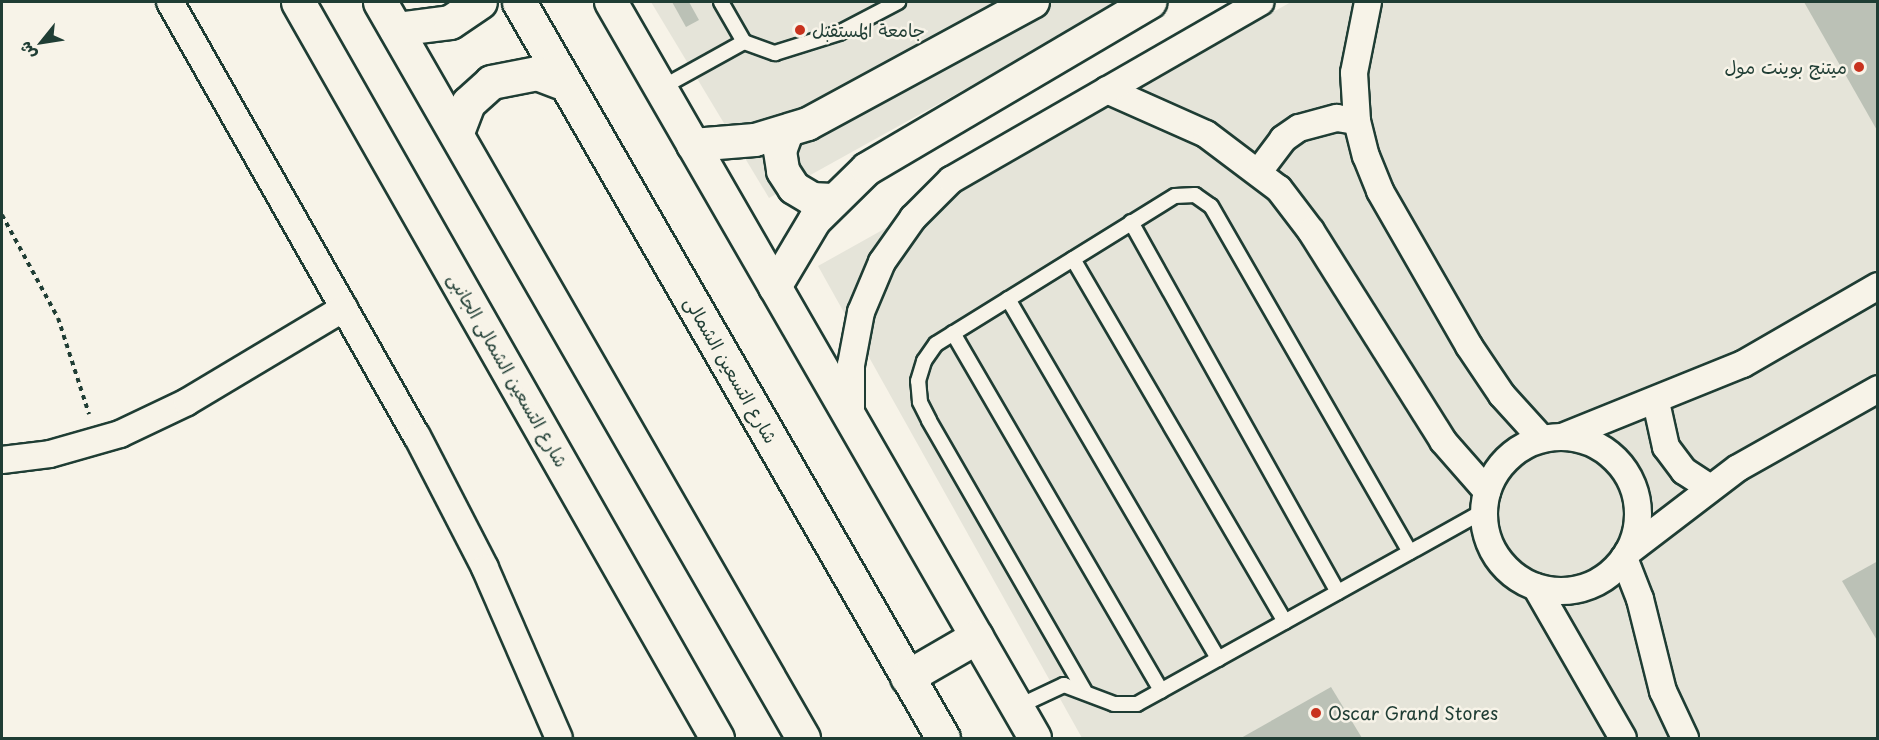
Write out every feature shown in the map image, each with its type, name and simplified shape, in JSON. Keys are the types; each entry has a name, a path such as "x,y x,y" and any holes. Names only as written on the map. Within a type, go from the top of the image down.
{"main road":[{"name":"شارع التسعين الشمالى الجانبى","path":"298,2 717,738"},
{"path":"388,15 433,28 467,13 480,2"},
{"name":"شارع التسعين الشمالى","path":"519,2 943,738"},
{"path":"388,15 803,738"},
{"path":"456,132 468,103 491,82 537,73 566,84"},
{"path":"907,677 976,637"}],"street":[{"path":"170,2 344,308 484,568 559,738"},
{"path":"611,2 1035,738"},
{"path":"693,145 722,146 787,132 828,115 1033,2"},
{"path":"775,287 800,241 832,200 891,151 1150,2"},
{"path":"851,419 850,365 861,312 882,262 913,218 951,180 1261,2"},
{"path":"1368,2 1354,73 1357,121 1380,191 1469,346 1502,395 1552,438 1600,448 1628,476 1637,514 1626,555 1649,629 1663,691 1685,738"},
{"path":"1107,90 1206,134 1260,170 1296,209 1443,441 1485,501"},
{"path":"1260,170 1282,139 1299,128 1337,118 1357,121"},
{"path":"787,132 780,151 783,171 794,188 812,199 832,200"},
{"path":"1623,738 1536,587 1503,566 1485,530 1485,501 1508,457 1552,438 1656,402 1743,364 1878,286"},
{"path":"2,460 50,454 95,441 187,402 344,308"},
{"path":"1536,587 1575,590 1611,573 1626,555 1710,488 1778,443 1878,388"},
{"path":"1656,402 1665,447 1684,471 1710,488"}],"lane":[{"path":"721,2 744,42 764,53 787,51 839,33 898,2"},
{"path":"661,88 744,42"},
{"path":"1084,690 920,402 924,361 936,344 953,333 1131,222 1185,194 1211,206 1410,552"},
{"path":"1131,222 1338,592"},
{"path":"1073,258 1285,622"},
{"path":"1008,299 1218,659"},
{"path":"953,333 1161,691"},
{"path":"1017,707 1053,687 1084,690 1125,706 1161,691 1410,552 1485,501"}],"path":[{"path":"2,215 58,318 95,441"}],"shaded area":[{"path":"651,2 1122,2 769,198"},
{"path":"1291,2 1877,2 1877,738 1082,738 818,266"}],"building":[{"path":"672,2 689,2 699,20 686,27"},
{"name":"ميتنج بوينت مول","path":"1804,2 1878,2 1878,132"},
{"path":"1878,561 1878,642 1842,581"},
{"name":"Oscar Grand Stores","path":"1331,687 1362,738 1241,738"}],"place":[{"name":"جامعة المستقبل","path":"800,30"},
{"name":"ميتنج بوينت مول","path":"1859,67"},
{"name":"Oscar Grand Stores","path":"1316,713"}]}
